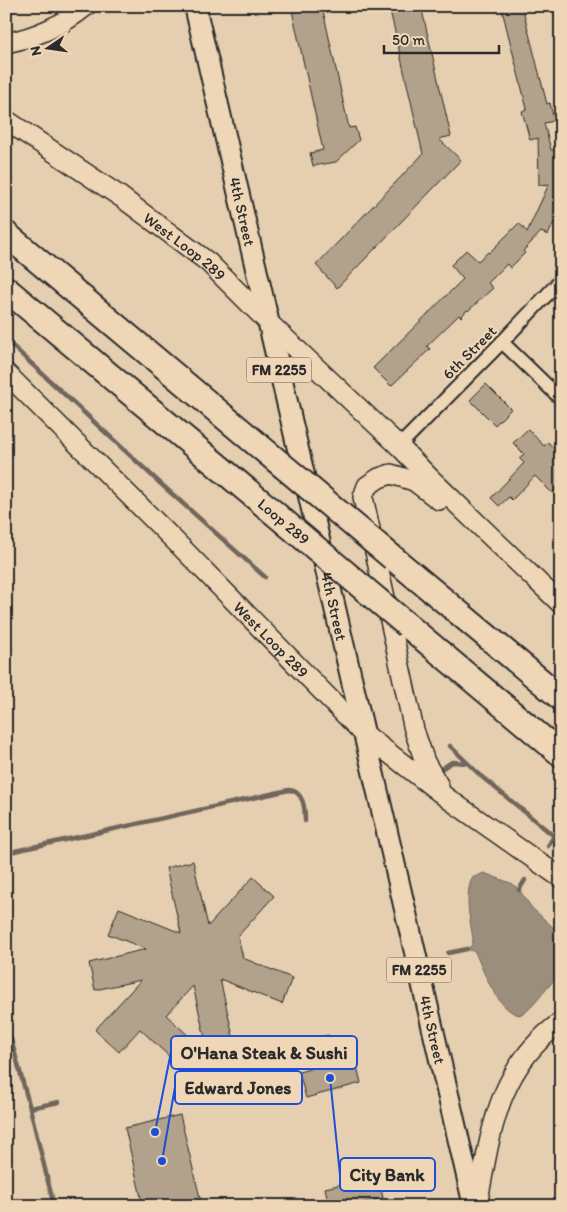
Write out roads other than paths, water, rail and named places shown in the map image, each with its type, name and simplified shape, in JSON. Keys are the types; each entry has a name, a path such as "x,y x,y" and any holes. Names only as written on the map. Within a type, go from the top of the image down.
{"highway":[{"path":"6,234 561,698"},
{"name":"Loop 289","path":"6,289 561,754"}],"main road":[{"path":"6,43 51,30 86,6"},
{"name":"4th Street","path":"195,6 363,733 476,1206"},
{"name":"West Loop 289","path":"6,120 121,197 208,262 561,604"},
{"name":"West Loop 289","path":"6,373 184,550 363,733 447,798 561,878"},
{"path":"447,798 425,762 414,730 363,497 367,486 379,478 391,474 414,481 506,551"},
{"path":"476,1206 492,1129 502,1096 510,1078 532,1047 561,1022"}],"street":[{"name":"6th Street","path":"400,446 561,280"},
{"path":"502,342 561,399"}],"waterway":[{"path":"6,340 161,484 265,577"},
{"path":"450,746 482,777 554,836"},
{"path":"441,769 452,762 467,763"},
{"path":"6,853 289,790 294,791 301,797 305,821"},
{"path":"548,846 554,836 561,839"},
{"path":"519,890 525,880"},
{"path":"448,953 467,949"},
{"path":"6,1021 54,1206"},
{"path":"30,1108 59,1102"}],"place":[{"name":"City Bank","path":"330,1078"},
{"name":"O'Hana Steak & Sushi","path":"155,1132"},
{"name":"Edward Jones","path":"162,1161"}]}
